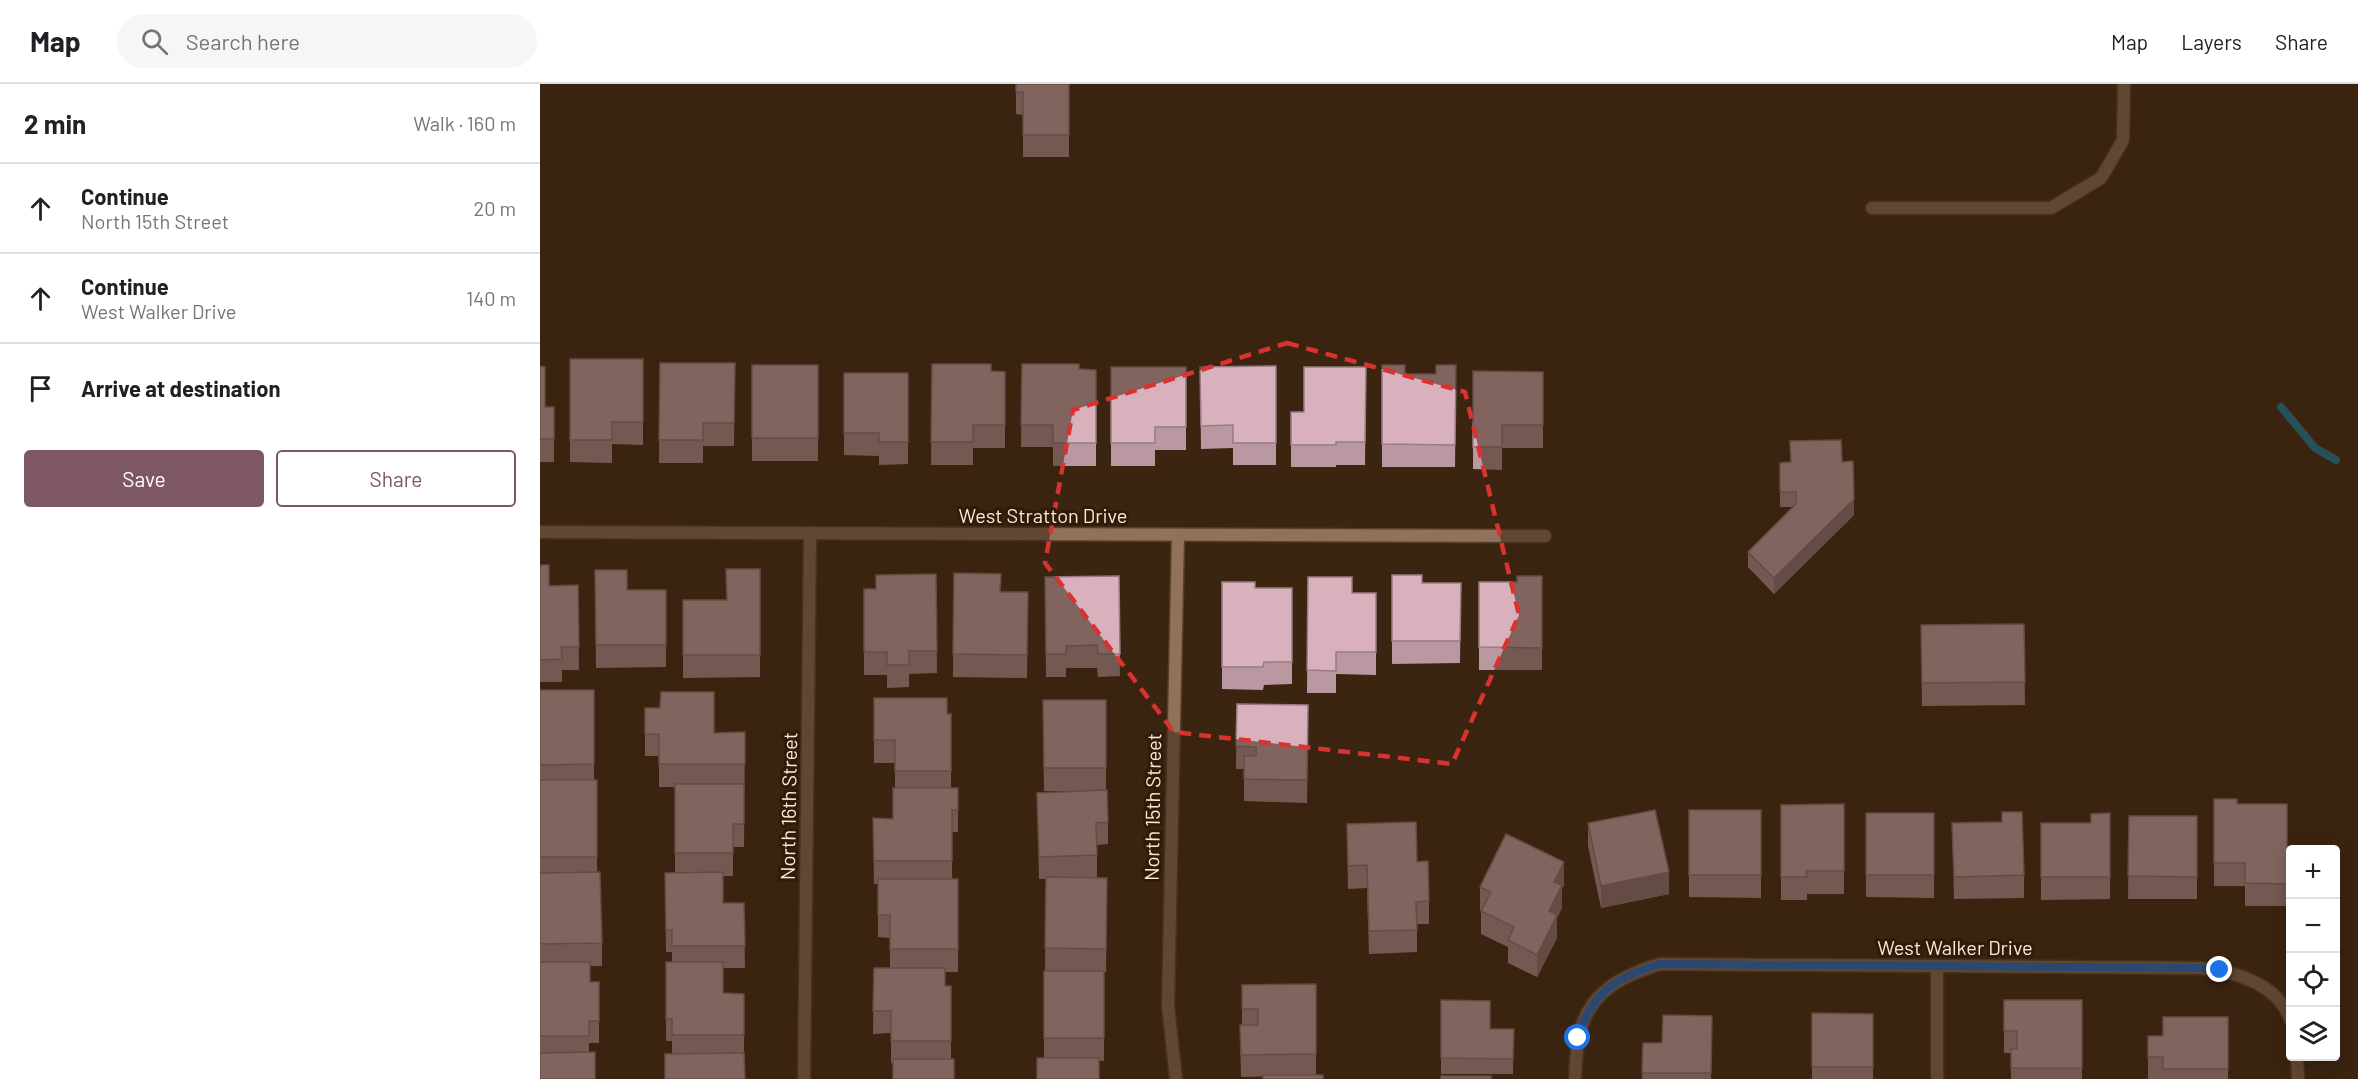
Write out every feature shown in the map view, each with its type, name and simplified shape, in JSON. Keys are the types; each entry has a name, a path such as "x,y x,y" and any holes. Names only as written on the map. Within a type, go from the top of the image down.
{"street":[{"path":"1872,208 2051,208 2101,177 2111,161 2123,140 2124,84"},
{"name":"West Stratton Drive","path":"540,532 1545,536"},
{"name":"North 16th Street","path":"804,1079 810,533"},
{"name":"North 15th Street","path":"1176,1079 1168,1006 1178,536"},
{"name":"West Walker Drive","path":"1575,1079 1578,1038 1592,1005 1604,992 1625,977 1660,964 2200,968 2236,974 2264,988 2280,1000 2286,1011"},
{"path":"1937,966 1937,1079"},
{"path":"2297,1061 2298,1079"}],"highlighted area":[{"path":"1287,343 1465,392 1519,615 1452,764 1174,732 1045,563 1073,410"}],"building":[{"path":"1016,84 1069,84 1069,135 1023,135 1023,92 1016,92"},
{"path":"570,359 643,359 643,422 612,422 612,440 570,440"},
{"path":"660,363 735,363 734,423 703,423 703,440 659,440"},
{"path":"932,364 991,364 991,371 1005,372 1005,425 973,425 973,442 931,442"},
{"path":"1022,364 1079,364 1079,369 1096,370 1096,443 1053,443 1053,425 1021,425"},
{"path":"752,365 818,365 818,438 752,438"},
{"path":"1382,365 1405,365 1405,374 1436,374 1436,365 1456,365 1455,445 1382,444"},
{"path":"540,366 545,367 545,407 554,407 554,439 540,439"},
{"path":"1276,366 1276,443 1233,443 1233,425 1201,426 1200,367"},
{"path":"1111,367 1186,367 1186,427 1155,427 1155,443 1111,443"},
{"path":"1304,367 1366,367 1365,442 1336,442 1336,445 1291,445 1291,412 1304,412"},
{"path":"1473,371 1543,372 1543,425 1502,425 1502,447 1473,447"},
{"path":"844,373 908,373 908,442 879,442 879,433 844,433"},
{"path":"1841,440 1842,462 1853,461 1854,499 1774,578 1748,552 1796,504 1796,492 1780,492 1780,463 1791,462 1790,441"},
{"path":"540,565 549,565 549,586 578,585 579,647 561,647 562,659 540,660"},
{"path":"726,569 760,569 760,655 683,655 683,600 727,600"},
{"path":"595,570 627,570 627,590 666,590 666,645 596,645"},
{"path":"954,573 1001,574 1000,592 1028,592 1027,655 953,654"},
{"path":"936,574 937,651 909,651 909,665 887,665 887,652 864,652 864,589 876,589 876,575"},
{"path":"1392,575 1422,575 1422,583 1461,583 1460,641 1392,641"},
{"path":"1119,576 1120,654 1098,654 1097,645 1066,646 1066,654 1046,654 1045,577"},
{"path":"1517,576 1542,576 1542,648 1479,647 1479,582 1517,582"},
{"path":"1308,577 1352,577 1352,593 1376,593 1376,652 1336,652 1336,671 1307,670"},
{"path":"1222,582 1255,582 1255,588 1292,588 1292,662 1264,662 1263,667 1222,667"},
{"path":"2024,624 2025,682 1922,683 1921,625"},
{"path":"540,690 594,690 594,764 540,765"},
{"path":"661,692 714,692 714,733 745,732 745,764 659,764 659,734 645,734 645,708 660,708"},
{"path":"874,698 947,698 947,714 951,714 951,771 895,771 895,740 874,740"},
{"path":"1043,700 1106,700 1106,768 1044,768"},
{"path":"1237,704 1308,705 1307,780 1244,779 1244,756 1256,756 1256,747 1236,746"},
{"path":"540,780 597,780 597,857 540,857"},
{"path":"675,784 744,784 744,824 733,824 733,853 675,853"},
{"path":"893,788 958,788 958,810 952,810 952,861 874,861 873,818 893,819"},
{"path":"1107,790 1108,822 1096,823 1097,855 1039,857 1037,793"},
{"path":"2214,799 2237,799 2237,804 2287,804 2286,884 2245,883 2245,863 2214,863"},
{"path":"1844,804 1844,871 1806,871 1807,877 1781,877 1781,805"},
{"path":"1655,810 1669,872 1601,886 1588,823"},
{"path":"1689,810 1761,810 1761,875 1689,875"},
{"path":"2002,812 2022,812 2024,875 1954,877 1952,823 2002,822"},
{"path":"1866,813 1934,813 1934,875 1866,875"},
{"path":"2110,813 2110,877 2041,877 2041,823 2091,823 2091,814"},
{"path":"2129,816 2197,816 2197,877 2128,876"},
{"path":"1416,822 1417,862 1428,861 1429,901 1416,902 1417,930 1369,931 1367,865 1348,866 1347,824"},
{"path":"1506,834 1564,862 1554,882 1562,885 1549,911 1557,915 1537,955 1508,940 1514,927 1481,911 1491,892 1480,887"},
{"path":"600,872 602,943 540,944 540,873"},
{"path":"723,872 723,903 744,903 745,946 672,946 672,930 666,930 665,873"},
{"path":"1046,877 1107,878 1106,949 1045,948"},
{"path":"878,879 958,879 958,949 890,949 890,915 878,915"},
{"path":"540,962 590,962 590,982 599,982 599,1021 589,1021 589,1036 540,1036"},
{"path":"666,962 723,962 723,993 744,994 744,1035 672,1035 672,1019 666,1019"},
{"path":"874,968 945,968 945,986 951,986 951,1041 891,1041 891,1011 873,1011"},
{"path":"1044,971 1104,971 1104,1038 1044,1038"},
{"path":"1316,984 1316,1054 1241,1055 1240,1025 1258,1025 1258,1009 1242,1009 1242,985"},
{"path":"1441,1000 1490,1001 1490,1029 1514,1029 1513,1059 1441,1058"},
{"path":"2004,1000 2082,1000 2082,1068 2011,1068 2011,1049 2017,1049 2017,1031 2004,1031"},
{"path":"1812,1013 1873,1014 1873,1067 1812,1067"},
{"path":"1663,1015 1712,1016 1711,1073 1642,1073 1643,1043 1662,1043"},
{"path":"2163,1017 2228,1017 2228,1069 2163,1069 2163,1057 2148,1057 2148,1036 2163,1036"},
{"path":"595,1052 595,1079 540,1079 540,1053"},
{"path":"744,1053 745,1079 665,1079 665,1054"},
{"path":"1037,1058 1099,1058 1099,1079 1037,1079"},
{"path":"893,1059 954,1059 954,1079 893,1079"},
{"path":"1263,1075 1323,1075 1323,1079 1263,1079"},
{"path":"1441,1076 1491,1076 1491,1079 1441,1079"}],"waterway":[{"path":"2281,407 2315,448 2336,460"}],"route":[{"path":"1578,1038 1592,1005 1612,984 1638,971 1660,964 2220,970"}]}
